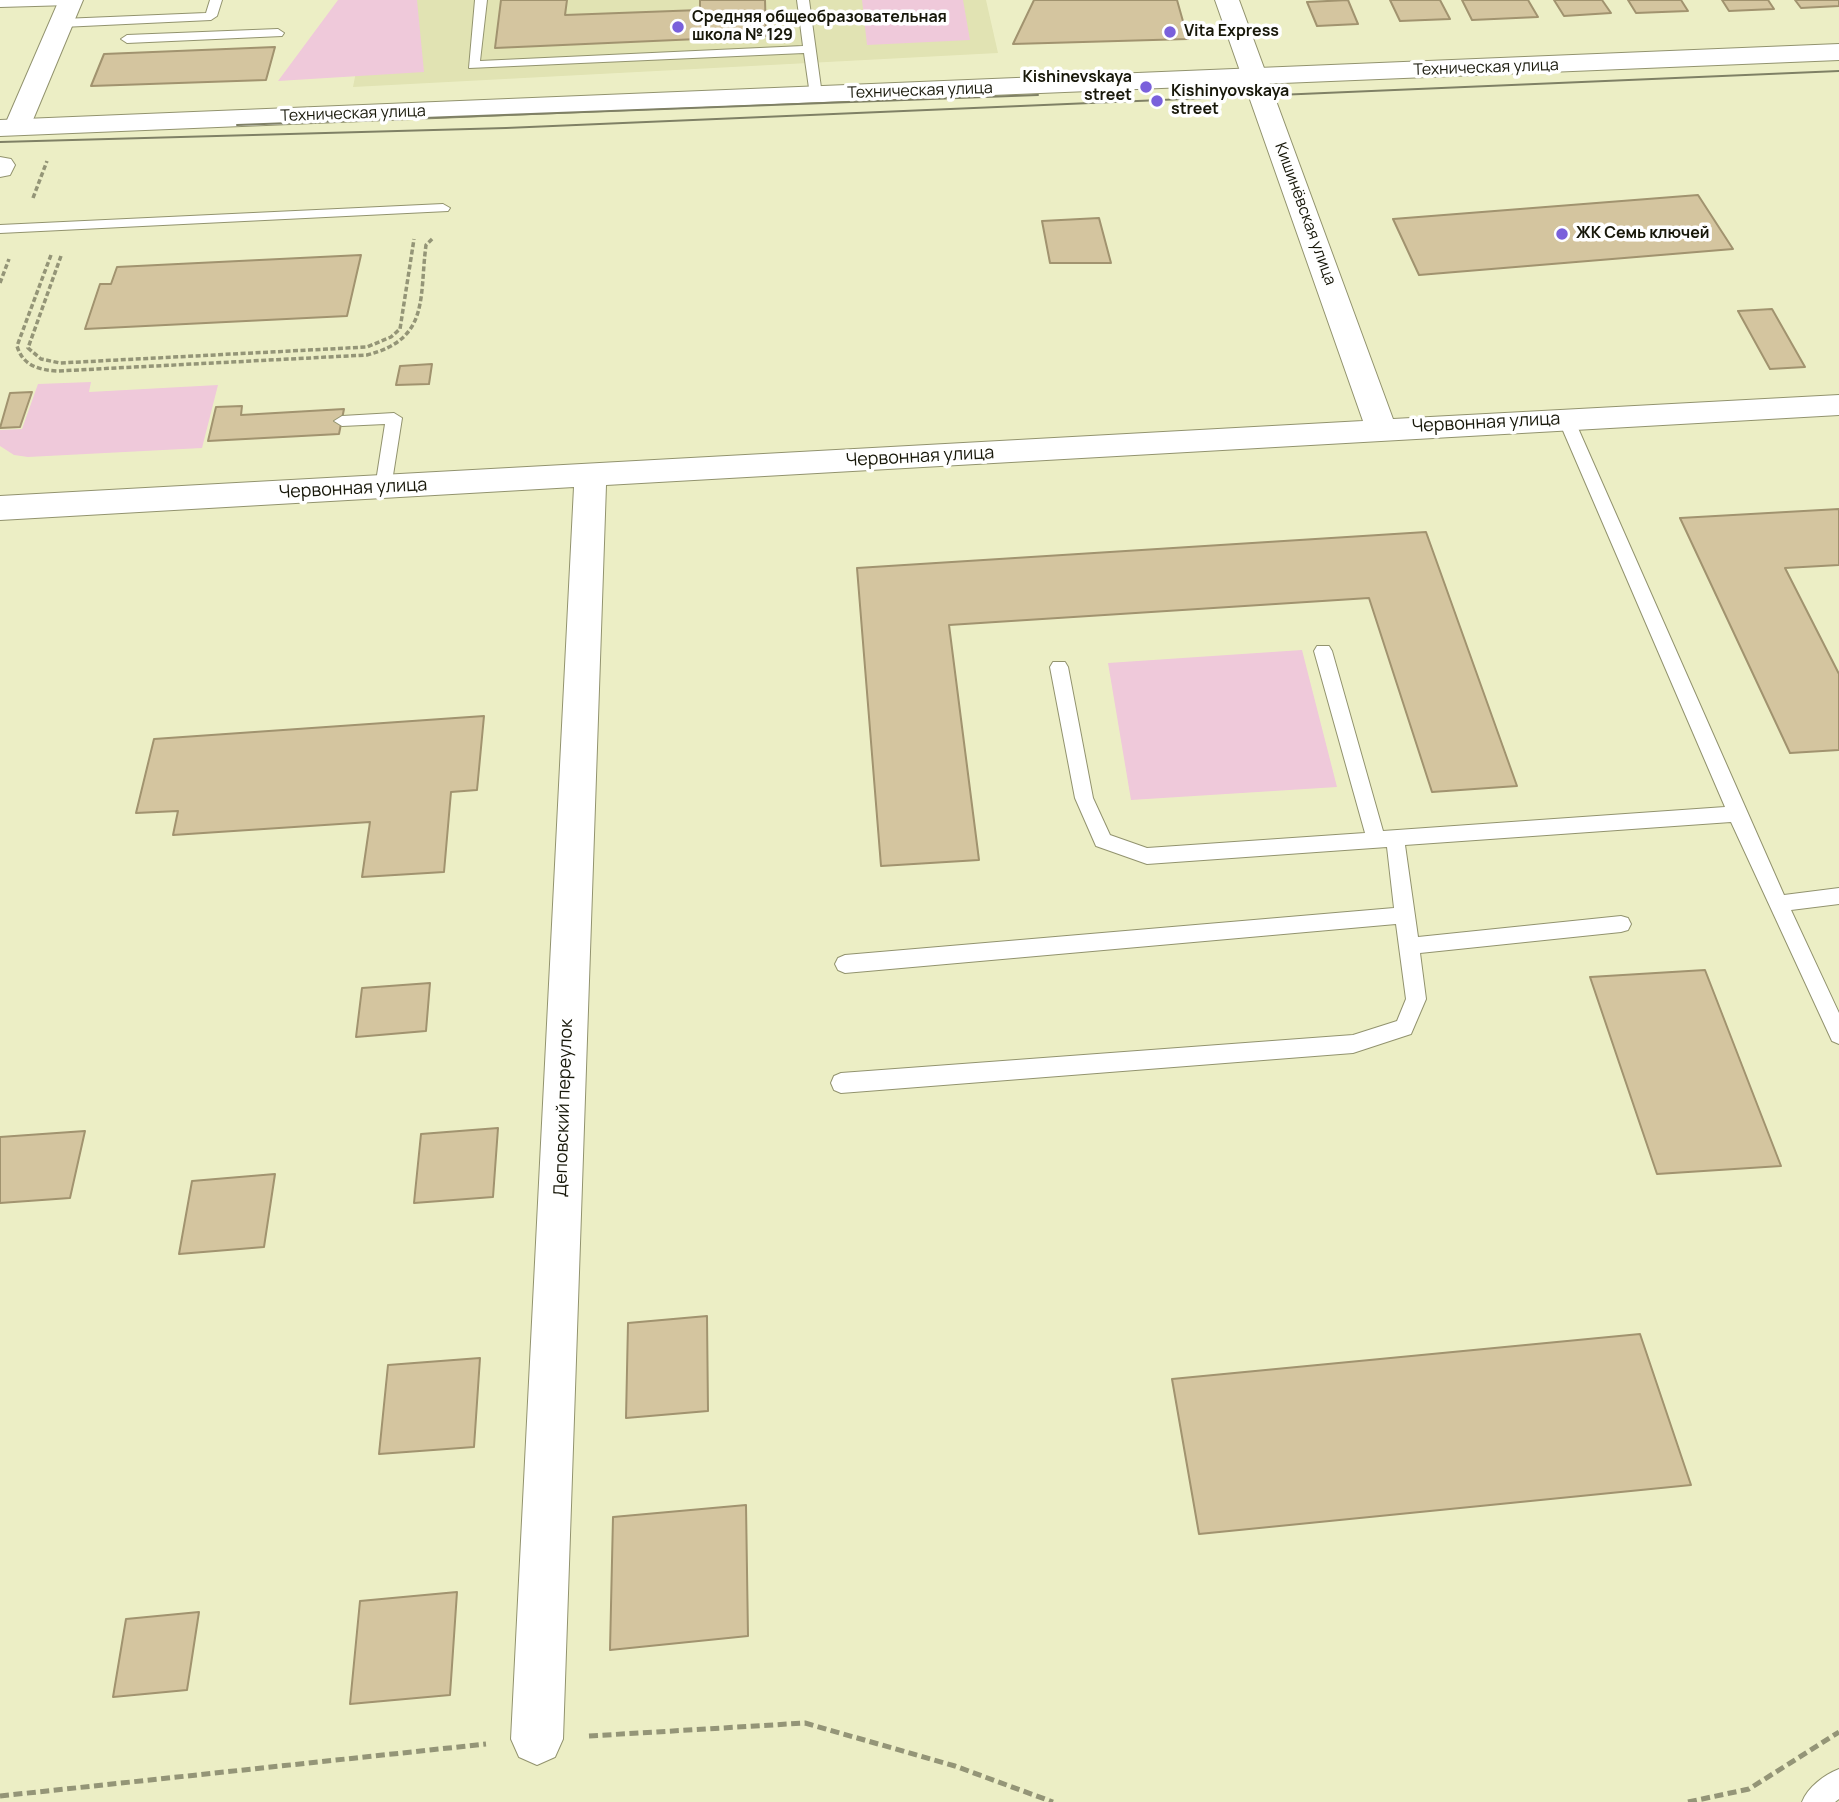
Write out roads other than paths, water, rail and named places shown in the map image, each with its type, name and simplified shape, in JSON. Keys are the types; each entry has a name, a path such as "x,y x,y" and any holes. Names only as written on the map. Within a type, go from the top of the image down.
{"street":[{"name":"Кишинёвская улица","path":"1227,0 1381,428"},
{"path":"9,128 68,8"},
{"name":"Техническая улица","path":"9,128 1839,52"},
{"name":"Червонная улица","path":"0,508 590,477 1381,428 1839,404"},
{"name":"Деповский переулок","path":"537,1739 590,477"}],"lane":[{"path":"205,36 216,0"},
{"path":"481,0 473,65 809,49"},
{"path":"803,0 816,95"},
{"path":"0,3 211,16"},
{"path":"127,39 278,33"},
{"path":"0,229 443,208"},
{"path":"342,421 394,418 383,488"},
{"path":"1566,419 1737,814 1839,1035"},
{"path":"841,1083 1353,1044 1404,1028 1416,999 1405,915 1386,839 1323,651"},
{"path":"1059,667 1084,799 1103,840 1147,856 1737,814"},
{"path":"1777,904 1839,896"},
{"path":"845,964 1405,915"},
{"path":"1409,946 1621,925"},
{"path":"1815,1802 1839,1783"}],"tram line":[{"path":"0,142 506,128 1839,71"},
{"path":"237,125 1038,95"}],"place":[{"name":"Средняя общеобразовательная школа № 129","path":"678,27"},
{"name":"Vita Express","path":"1170,32"},
{"name":"Kishinevskaya street","path":"1146,87"},
{"name":"Kishinyovskaya street","path":"1157,101"},
{"name":"ЖК Семь ключей","path":"1562,234"}]}
